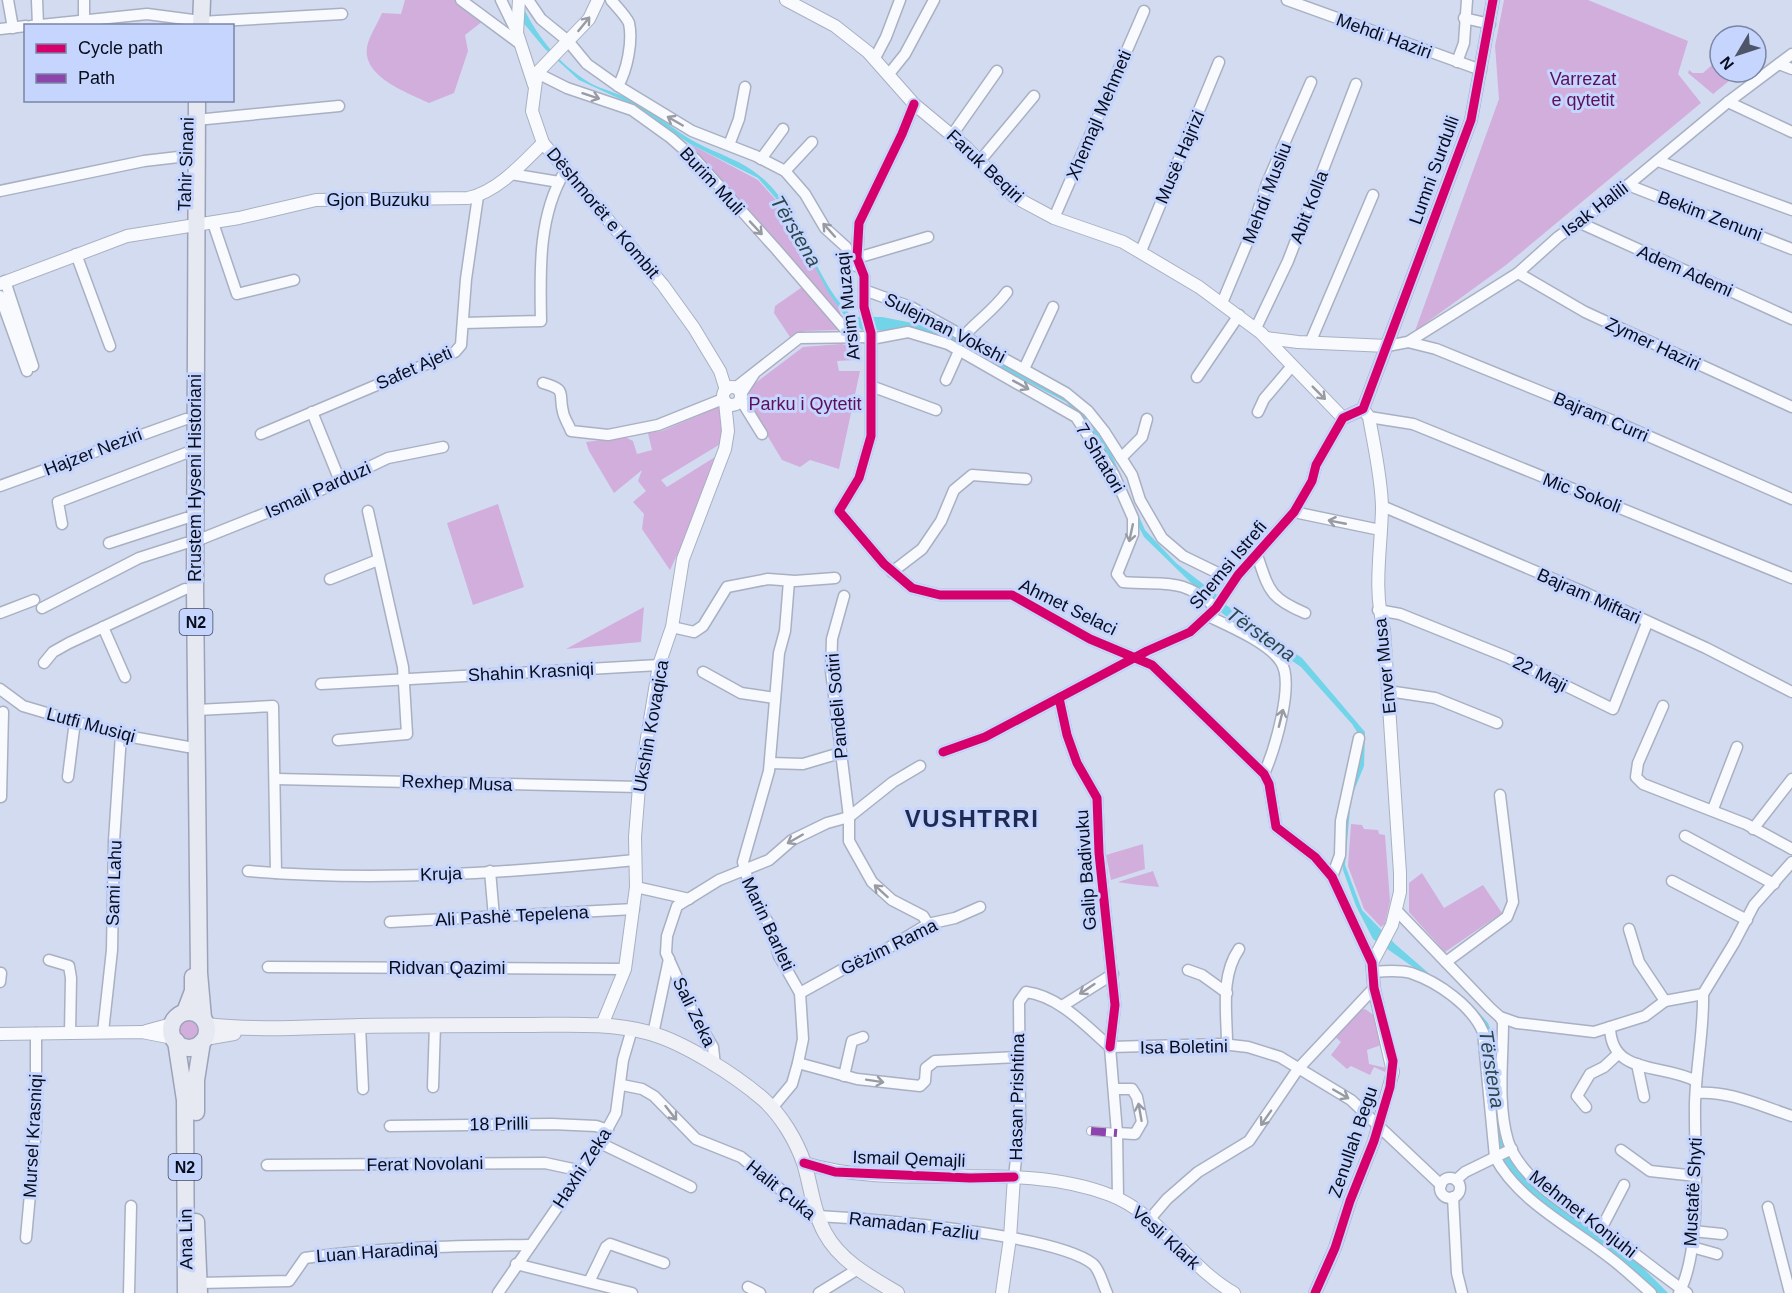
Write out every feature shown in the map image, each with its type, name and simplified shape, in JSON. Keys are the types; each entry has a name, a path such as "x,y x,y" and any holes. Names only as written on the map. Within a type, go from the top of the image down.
{"main road":[{"path":"194,0 197,23"},
{"path":"197,23 202,0"},
{"name":"Tahir Sinani","path":"188,102 187,156 198,225"},
{"name":"Tahir Sinani","path":"197,102 198,225"},
{"name":"Rrustem Hyseni Historiani","path":"185,1012 193,991 189,897 185,589 191,542 186,518 186,419 198,225"},
{"name":"Rrustem Hyseni Historiani","path":"198,225 191,542 197,710 199,973 204,1031"},
{"path":"204,1031 195,1013 185,1012 177,1016 174,1034 189,1048 204,1031 360,1026 602,1025 653,1034 715,1066 749,1088 772,1108 793,1139 804,1163 819,1219 837,1250 858,1269 897,1293"},
{"name":"Ana Lin","path":"195,1290 196,1080 204,1031"},
{"name":"Ana Lin","path":"174,1034 185,1100 195,1290"}],"street":[{"path":"9,0 13,27"},
{"path":"37,0 38,24"},
{"path":"84,0 84,18"},
{"path":"461,0 518,34"},
{"path":"501,0 518,34"},
{"path":"518,34 519,0"},
{"path":"528,0 541,19 587,64 618,86 692,131 785,171 806,194 825,228 846,247 864,276"},
{"path":"536,89 541,69 589,19 598,0"},
{"path":"611,0 628,22 629,46 623,77 618,86"},
{"name":"Faruk Beqiri","path":"786,0 835,27 874,58 914,104 952,135 1013,196 1054,218 1108,235 1141,251 1222,303 1256,328 1343,418"},
{"path":"874,58 886,37 900,0"},
{"path":"889,74 905,54 934,0"},
{"name":"Mehdi Haziri","path":"1287,0 1481,70"},
{"path":"1457,62 1464,43 1467,0"},
{"name":"Lumni Surdulli","path":"1387,346 1471,120 1493,0"},
{"name":"Xhemajl Mehmeti","path":"1054,218 1144,11"},
{"path":"45,24 84,18 147,15 197,23 342,14"},
{"path":"1464,18 1490,24"},
{"path":"0,29 24,26"},
{"name":"Dëshmorët e Kombit","path":"518,34 536,89 532,111 543,143 562,176 663,285 694,327 733,395"},
{"name":"Isak Halili","path":"1387,346 1408,342 1518,273 1728,102 1792,54"},
{"name":"Musë Hajrizi","path":"1141,251 1220,62"},
{"path":"1779,64 1792,69"},
{"name":"Burim Muli","path":"541,69 567,88 632,110 671,138 718,185 852,337"},
{"path":"952,135 997,71"},
{"name":"Mehdi Musliu","path":"1222,303 1247,245 1267,183 1311,82"},
{"name":"Abit Kolla","path":"1256,328 1288,261 1356,84"},
{"path":"729,145 739,119 745,87"},
{"path":"979,162 1034,96"},
{"path":"1728,102 1792,132"},
{"name":"Arsim Muzaqi","path":"839,511 858,478 871,436 871,336 864,307 864,276 857,258 859,223 914,104"},
{"path":"196,120 339,106"},
{"path":"761,159 783,129"},
{"path":"785,171 812,142"},
{"path":"478,196 511,174 543,143"},
{"path":"0,190 144,161 187,156"},
{"path":"1658,161 1792,210"},
{"path":"464,323 541,321 540,272 545,225 552,193 562,176 511,174"},
{"name":"Bekim Zenuni","path":"1628,185 1792,249"},
{"path":"1258,412 1264,399 1289,363 1286,354 1304,342 1372,195"},
{"name":"Gjon Buzuku","path":"3,283 127,236 198,225 316,200 411,200 478,196"},
{"name":"Safet Ajeti","path":"261,434 455,352 461,345 466,279 478,196"},
{"name":"Adem Ademi","path":"1578,222 1792,319"},
{"path":"198,225 237,294 294,280"},
{"name":"Arsim Muzaqi","path":"857,258 928,237"},
{"path":"76,254 110,346"},
{"name":"Zymer Haziri","path":"1518,273 1585,312 1792,407"},
{"path":"0,296 30,369 3,283"},
{"name":"Sulejman Vokshi","path":"864,290 911,306 963,338 983,345 1066,393 1088,411 1121,458 1162,538 1183,556 1224,576 1232,583"},
{"path":"963,338 974,324 992,311 1007,292"},
{"name":"Sulejman Vokshi","path":"1024,369 1053,307"},
{"path":"1197,377 1239,315"},
{"name":"7 Shtatori","path":"733,395 754,374 799,338 871,336 908,332 948,344 1076,417 1114,475 1133,518 1133,534 1118,574 1123,582 1177,584 1195,590 1216,608"},
{"path":"1266,338 1387,346 1366,413 1343,418"},
{"name":"Bajram Curri","path":"1408,342 1436,349 1595,414 1792,500"},
{"path":"946,380 959,351"},
{"path":"543,383 557,387 563,395 562,411 571,430 608,435 658,425 733,395 762,434"},
{"path":"871,386 936,410"},
{"name":"Ukshin Kovaqica","path":"602,1025 625,969 636,887 635,860 639,787 659,665 672,627 683,559 724,454 733,395"},
{"path":"312,412 340,481"},
{"name":"Enver Musa","path":"1366,413 1382,506 1377,549 1378,610 1384,630 1400,873 1397,911 1373,968"},
{"name":"Mic Sokoli","path":"1366,413 1413,424 1792,578"},
{"name":"Shemsi Istrefi","path":"943,752 985,737 1137,657 1180,638 1208,616 1232,583 1294,512 1312,481 1316,465 1343,418"},
{"name":"Hajzer Neziri","path":"0,486 186,419"},
{"path":"1121,458 1142,437 1147,419"},
{"name":"Ismail Parduzi","path":"0,613 38,604 139,558 191,542 340,481 388,458 443,447"},
{"name":"Rrustem Hyseni Historiani","path":"62,524 58,502 186,453"},
{"path":"892,572 922,549 941,521 954,490 972,475 1026,479"},
{"name":"Bajram Miftari","path":"1382,506 1579,590 1706,648 1792,692"},
{"name":"Ahmet Selaci","path":"839,511 904,583 921,591 940,595 1012,595 1090,639 1152,665 1178,687 1264,774"},
{"path":"338,740 407,734 404,667 368,512"},
{"path":"1294,512 1380,530"},
{"name":"Rrustem Hyseni Historiani","path":"109,543 186,518"},
{"name":"Shemsi Istrefi","path":"1257,555 1270,591 1285,605 1305,613"},
{"path":"330,579 378,560"},
{"path":"672,627 694,632 703,626 728,587 768,579 789,581 835,578"},
{"name":"Marin Barleti","path":"772,1108 792,1084 798,1063 803,1039 800,993 779,956 769,924 752,896 743,869 747,844 754,828 770,763 789,581"},
{"path":"44,663 53,652 185,589"},
{"name":"Pandeli Sotiri","path":"844,596 832,639 831,671 849,817 849,841 872,882 892,900 923,916 928,924"},
{"name":"22 Maji","path":"1378,610 1400,614 1507,657 1613,710 1647,622"},
{"path":"1208,616 1257,642 1276,656 1283,665 1286,679 1283,708 1264,774 1269,784 1272,816 1276,827 1315,857 1332,877 1373,968 1411,973 1442,989 1478,1020 1484,1040 1495,1157 1502,1171 1537,1203 1610,1258 1651,1293"},
{"path":"103,627 125,677"},
{"name":"Shahin Krasniqi","path":"321,684 659,665"},
{"path":"703,672 741,693 775,698"},
{"name":"Lutfi Musiqi","path":"0,689 23,706 121,735 188,747"},
{"path":"1388,691 1435,698 1497,723"},
{"name":"Galip Badivuku","path":"1059,698 1067,735 1077,763 1097,798 1115,1005 1110,1047"},
{"path":"1,797 1,713 23,706"},
{"path":"197,710 273,706 276,779 273,829 276,873"},
{"path":"1663,706 1638,763 1636,777 1643,784 1713,809 1792,849"},
{"path":"68,777 75,721"},
{"name":"Sami Lahu","path":"103,1032 112,950 114,841 121,735"},
{"path":"1332,877 1340,855 1341,821 1359,738"},
{"path":"1713,809 1737,747"},
{"path":"770,763 803,764 840,753"},
{"path":"849,817 893,782 920,765"},
{"name":"Rexhep Musa","path":"276,779 639,787"},
{"path":"1753,829 1792,779"},
{"path":"1446,962 1508,917 1513,902 1500,795"},
{"name":"Sali Zeka","path":"653,1034 669,959 667,936 674,910 719,880 770,860 792,840 827,823 849,817"},
{"path":"1685,836 1774,884"},
{"name":"Kruja","path":"248,871 342,876 490,871 635,860"},
{"path":"1397,911 1500,1017 1533,1027 1594,1032 1645,1016 1665,1001 1703,994 1754,905 1774,884 1788,874 1792,862"},
{"path":"490,871 494,917"},
{"path":"1672,881 1747,920"},
{"path":"636,887 689,899"},
{"name":"Gëzim Rama","path":"800,993 847,967 870,959 928,924 955,918 980,907"},
{"name":"Ali Pashë Tepelena","path":"390,922 634,909"},
{"path":"1629,929 1640,962 1665,1001"},
{"path":"1227,1044 1227,993 1230,962 1239,950"},
{"name":"Sali Zeka","path":"669,959 694,1015 713,1047 715,1066"},
{"path":"49,960 69,966 71,978 70,1034"},
{"name":"Ridvan Qazimi","path":"268,967 625,969"},
{"name":"Zenullah Begu","path":"1315,1293 1335,1248 1378,1127 1393,1072 1374,988 1373,968"},
{"path":"1188,970 1203,975 1227,993"},
{"path":"1062,1006 1113,974"},
{"path":"1149,1220 1167,1199 1198,1172 1249,1141 1298,1069 1374,988"},
{"name":"Hasan Prishtina","path":"1110,1047 1062,1006 1034,993 1026,992 1021,996 1018,1057 1020,1122 1014,1177 1041,1178 1118,1198"},
{"name":"Mustafë Shyti","path":"1682,1292 1692,1247 1696,1176 1696,1080 1703,994"},
{"name":"Mehmet Konjuhi","path":"1500,1017 1503,1022 1502,1096 1506,1132 1512,1149 1525,1169 1540,1184 1682,1292"},
{"path":"433,1087 435,1025"},
{"path":"360,1026 363,1089"},
{"path":"1610,1027 1610,1039 1622,1060 1637,1065 1666,1069 1696,1080"},
{"name":"Haxhi Zeka","path":"498,1293 608,1130 616,1113 622,1085 623,1060 632,1029"},
{"path":"0,1034 142,1032 174,1034"},
{"name":"Mursel Krasniqi","path":"26,1238 36,1128 36,1033"},
{"path":"844,1076 852,1041 863,1036"},
{"name":"Isa Boletini","path":"1110,1047 1227,1044 1248,1047 1280,1057 1351,1100 1441,1185"},
{"path":"1110,1047 1117,1133 1118,1198"},
{"path":"1586,1107 1578,1096 1590,1074 1604,1067 1618,1054"},
{"path":"798,1063 844,1076 920,1086 925,1081 926,1068 935,1061 1018,1057"},
{"path":"1637,1065 1644,1097"},
{"name":"Halit Çuka","path":"622,1085 642,1089 654,1096 696,1139 741,1157 819,1219"},
{"path":"1091,1131 1135,1134 1142,1122 1137,1097 1132,1089 1114,1089"},
{"path":"1696,1094 1710,1092 1734,1097 1792,1116"},
{"name":"18 Prilli","path":"390,1125 542,1124 596,1126 608,1130"},
{"path":"600,1143 691,1188"},
{"path":"1453,1197 1443,1194 1441,1185 1448,1179 1456,1180 1465,1172 1512,1149"},
{"path":"1621,1150 1650,1171 1696,1176"},
{"name":"Ferat Novolani","path":"267,1165 545,1163 582,1171"},
{"name":"Ismail Qemajli","path":"804,1163 846,1173 970,1178 1014,1177"},
{"path":"1002,1293 1010,1238 1014,1177"},
{"path":"1456,1180 1460,1189 1453,1197 1456,1274 1462,1293"},
{"path":"1600,1231 1624,1185"},
{"name":"Vesli Klark","path":"1118,1198 1149,1220 1212,1281 1234,1293"},
{"path":"129,1293 131,1206"},
{"path":"1768,1208 1790,1293"},
{"name":"Ramadan Fazliu","path":"819,1219 853,1218 1010,1238 1068,1251 1095,1265 1107,1293"},
{"path":"1693,1231 1722,1234"},
{"path":"589,1282 606,1246 610,1244 664,1263"},
{"name":"Luan Haradinaj","path":"195,1290 264,1288 289,1281 304,1258 404,1248 531,1245"},
{"path":"1692,1247 1717,1254"},
{"path":"516,1264 632,1293"},
{"path":"819,1293 858,1269"},
{"name":"Vesli Klark","path":"1212,1281 1217,1293"},
{"path":"748,1287 760,1293"}],"green space":[{"path":"405,0 455,0 483,21 465,35 468,51 454,93 429,103 386,81 370,65 367,55 369,39 382,13 401,14"},
{"name":"Varrezat e qytetit","path":"1504,0 1588,0 1688,41 1678,74 1701,103 1506,265 1415,331 1499,99 1495,46"},
{"path":"1708,69 1708,84 1725,84 1713,94 1688,73 1689,70 1693,73 1703,73"},
{"path":"690,144 758,180 785,210 841,312 836,316 684,148"},
{"path":"805,285 838,330 805,331 792,340 774,313 775,306"},
{"name":"Parku i Qytetit","path":"841,344 862,348 856,360 837,361 839,371 860,371 839,469 810,460 800,467 782,460 742,393 803,347"},
{"path":"721,406 727,409 722,443 661,480 667,487 715,457 698,510 670,570 642,529 644,514 633,502 646,491 638,481 642,470 614,493 586,442 625,437 633,441 637,454 652,450 648,433 662,431"},
{"path":"498,504 524,587 473,605 447,523"},
{"path":"644,607 641,642 566,649"},
{"path":"1351,824 1362,825 1364,829 1378,830 1379,834 1385,835 1390,901 1385,924 1381,927 1364,909 1348,866"},
{"path":"1143,844 1145,869 1111,880 1106,855"},
{"path":"1153,871 1159,887 1118,882"},
{"path":"1422,873 1444,908 1483,885 1502,913 1445,952 1409,912 1409,883"},
{"path":"1365,1009 1378,1018 1384,1044 1367,1050 1369,1064 1386,1068 1385,1072 1374,1067 1370,1075 1351,1066 1347,1069 1331,1055 1341,1042 1333,1035 1358,1011"},
{"path":"189,1019 197,1022 200,1030 197,1038 189,1041 181,1038 178,1030 181,1022"}],"water":[{"name":"Tërstena","path":"513,0 520,0 532,24 548,47 578,75 590,83 632,100 689,138 738,162 761,177 776,192 788,210 827,284 853,317 882,317 928,326 953,336 1066,397 1089,421 1111,453 1145,530 1176,563 1216,594 1226,605 1302,658 1365,732 1364,766 1351,798 1345,865 1362,910 1395,944 1440,983 1475,1008 1488,1023 1495,1041 1496,1080 1508,1157 1529,1183 1639,1264 1668,1293 1658,1293 1597,1241 1527,1190 1505,1165 1498,1151 1485,1024 1466,1004 1373,939 1356,906 1343,870 1342,843 1361,738 1352,724 1301,667 1223,614 1144,537 1085,422 1066,402 942,337 920,331 862,330 846,318 828,292 785,209 758,178 690,144 631,104 579,80 545,49 521,20"}],"marked path":[{"path":"1091,1131 1117,1133"}],"cycle path":[{"path":"943,752 985,737 1147,651 1190,632 1216,608 1238,575 1294,512 1312,481 1316,465 1343,418 1363,409 1471,120 1493,0"},
{"path":"914,104 859,223 857,258 864,276 864,307 871,333 871,436 859,478 839,511 884,564 912,588 940,595 1012,595 1090,639 1152,665 1264,774 1269,784 1276,827 1315,857 1332,877 1372,963 1374,988 1393,1061 1390,1087 1374,1141 1350,1201 1335,1248 1315,1293"},
{"path":"1059,698 1067,735 1077,763 1097,798 1099,853 1115,1005 1110,1047"},
{"path":"804,1163 835,1172 970,1178 1014,1177"}],"district":[{"name":"VUSHTRRI","path":"972,818"}]}
